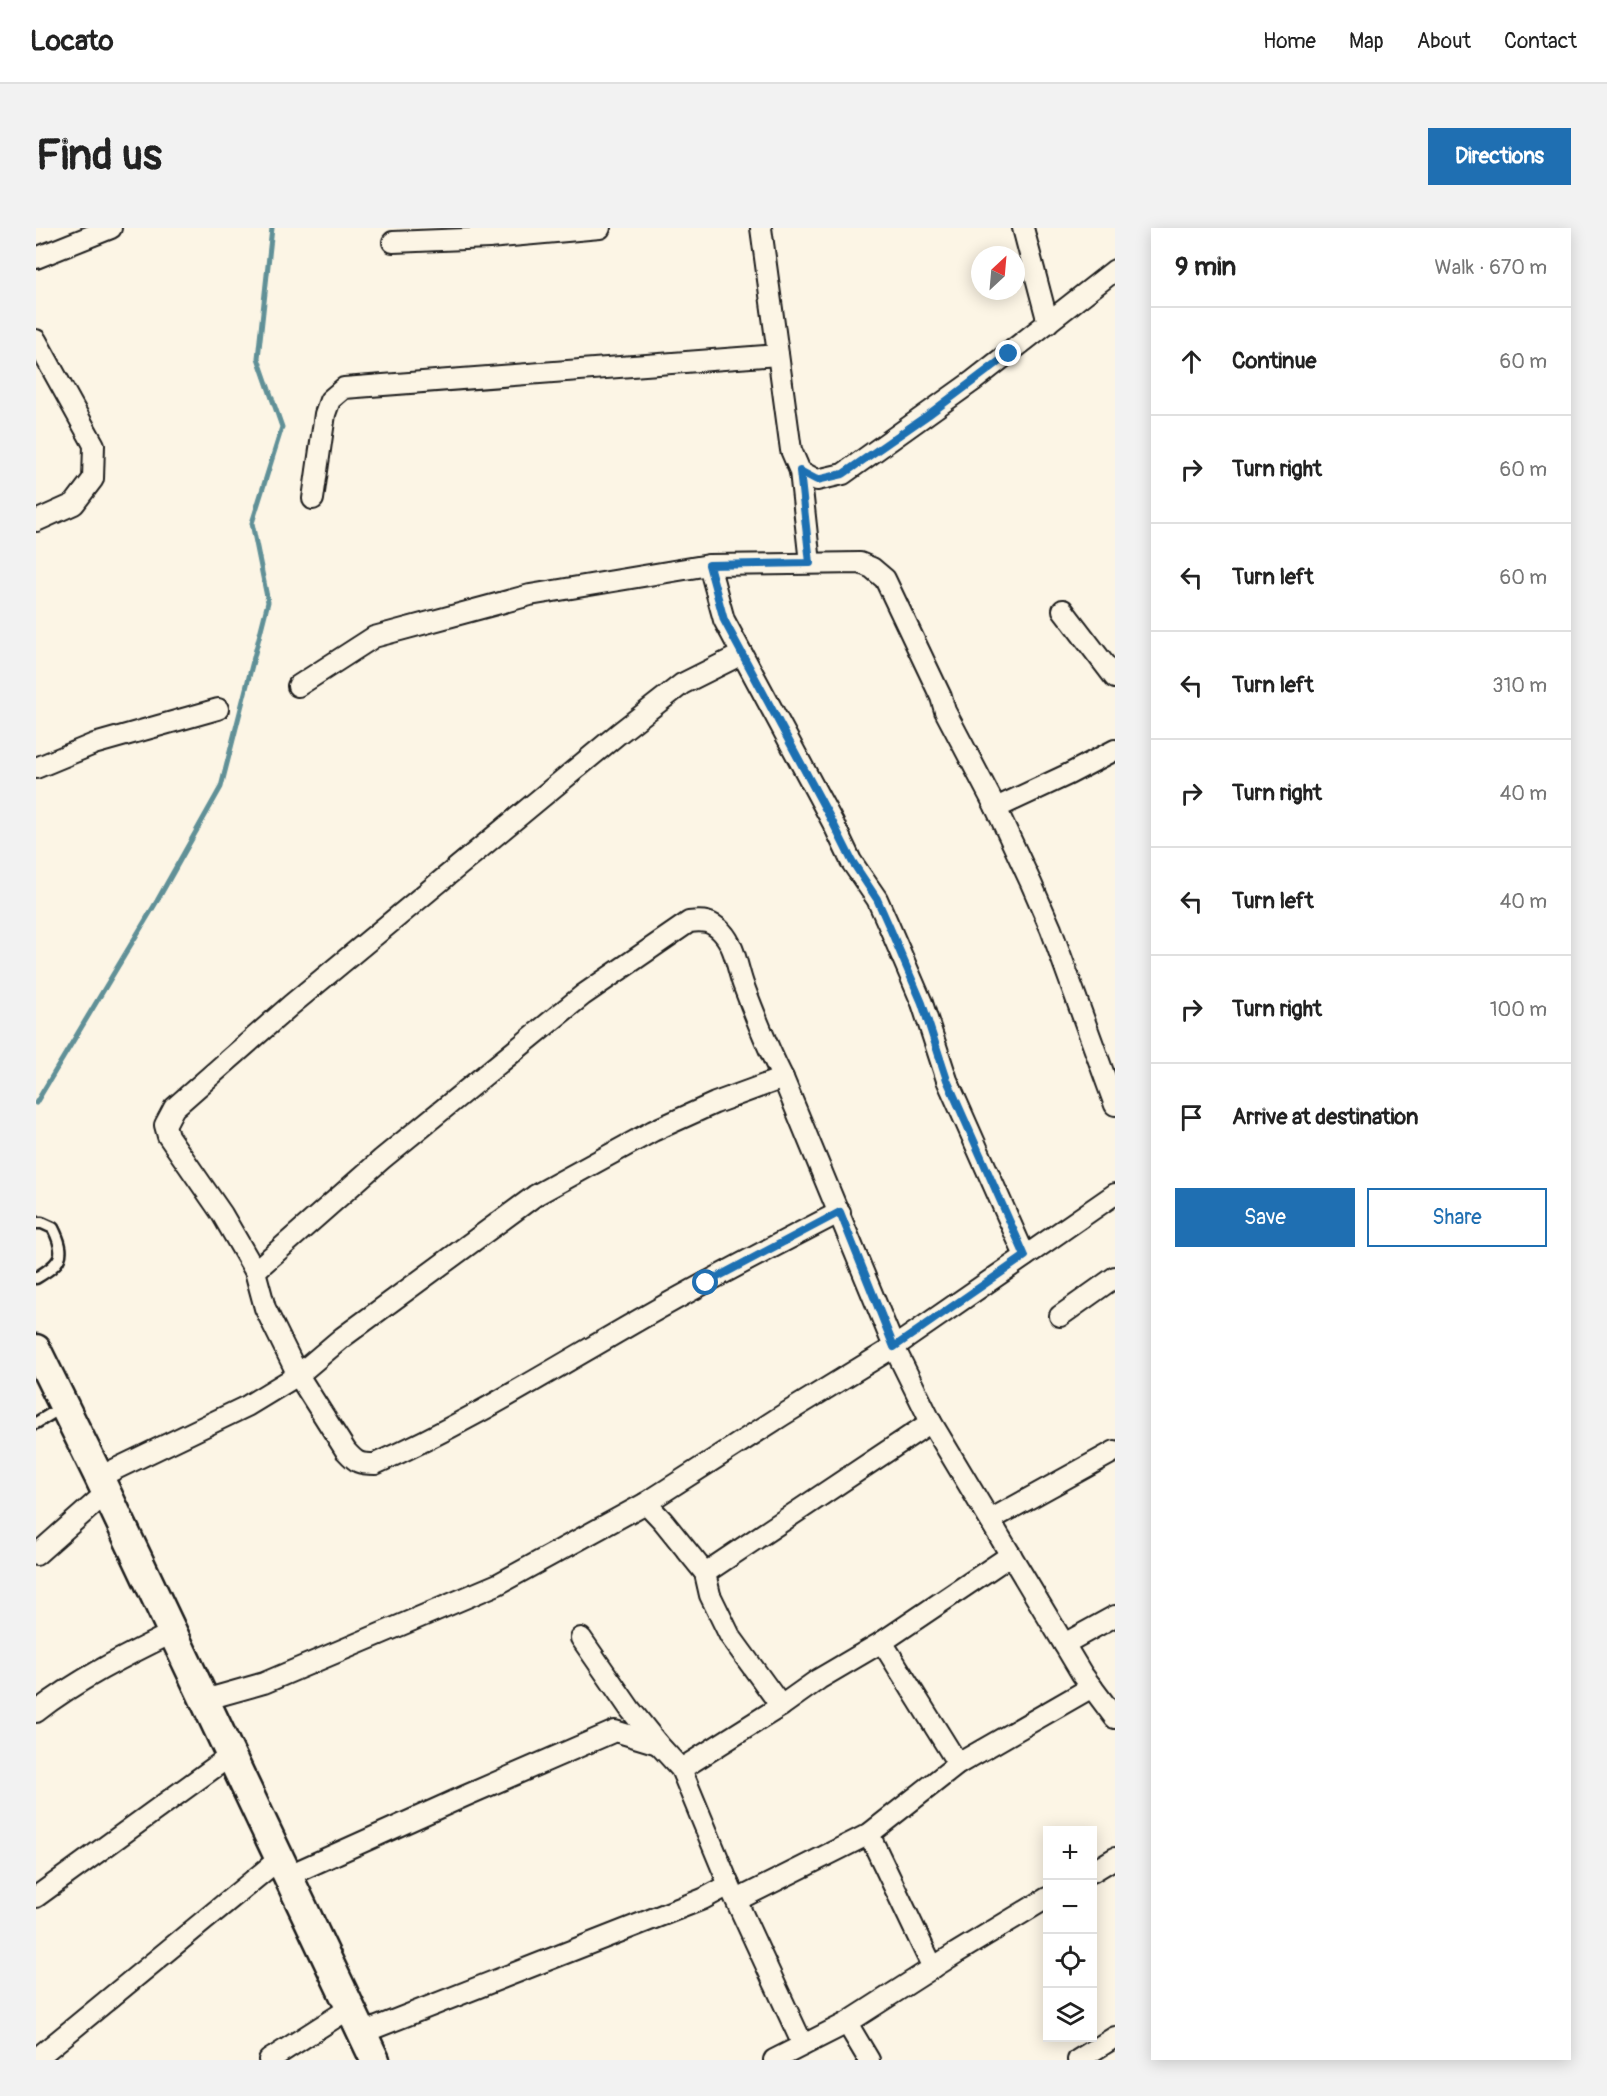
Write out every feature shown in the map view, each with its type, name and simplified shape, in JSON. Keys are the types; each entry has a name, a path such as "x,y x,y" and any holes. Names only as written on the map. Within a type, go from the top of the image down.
{"main road":[{"path":"36,1349 375,2060"}],"street":[{"path":"36,258 111,228"},
{"path":"393,242 489,238 600,228"},
{"path":"761,228 791,450 800,471 810,563"},
{"path":"1023,228 1048,323"},
{"path":"800,471 817,480 843,474 928,415 1115,270"},
{"path":"36,340 94,445 93,479 74,504 36,521"},
{"path":"313,499 325,414 330,400 344,388 778,355"},
{"path":"298,686 374,637 530,595 709,565 860,563 872,568 885,579 941,697 945,711 996,808 1051,929 1115,1105"},
{"path":"709,565 724,620 852,861 877,899 922,1003 947,1080 1025,1256"},
{"path":"1063,610 1115,678"},
{"path":"742,654 682,684 627,727 291,1005 174,1108 165,1125 168,1136 222,1214 255,1270 265,1308 298,1375 346,1451 356,1462 375,1464 420,1444 493,1405 666,1304 840,1212"},
{"path":"36,768 94,744 218,709"},
{"path":"996,808 1115,750"},
{"path":"255,1270 382,1159 583,995 689,921 710,922 723,933 734,952 765,1044 783,1078 894,1347 931,1422 1064,1644 1115,1718"},
{"path":"36,1555 102,1485 247,1406 298,1375 343,1337 536,1195 653,1131 715,1103 783,1078"},
{"path":"204,1700 264,1683 498,1584 646,1503 894,1347 1115,1194"},
{"path":"1060,1316 1115,1277"},
{"path":"705,1574 931,1422"},
{"path":"990,1520 1115,1451"},
{"path":"646,1503 705,1574 710,1595 730,1636 781,1706"},
{"path":"681,1769 781,1706 819,1679 882,1642 1011,1555"},
{"path":"1064,1644 1115,1616"},
{"path":"36,1712 119,1659 172,1633"},
{"path":"581,1638 630,1709 681,1769 733,1892 803,2045"},
{"path":"882,1642 958,1764"},
{"path":"269,2060 356,2020 703,1899 733,1892 869,1834 958,1764 1092,1687"},
{"path":"36,2060 283,1868 465,1796 615,1731 630,1709"},
{"path":"615,1731 658,1744"},
{"path":"36,1897 230,1756"},
{"path":"869,1834 933,1968"},
{"path":"1097,1869 1115,1858"},
{"path":"774,2060 847,2023 1043,1900"},
{"path":"847,2023 869,2060"},
{"path":"1078,2060 1109,2047"}],"lane":[{"path":"36,1223 53,1228 60,1250 59,1260 55,1267 36,1278"},
{"path":"36,1424 64,1406"}],"waterway":[{"path":"36,1103 157,901 221,787 268,602 252,523 282,427 258,358 272,228"}],"route":[{"path":"706,1283 840,1212 894,1347 1025,1256 947,1080 922,1003 877,899 852,861 724,620 709,565 810,563 800,471 817,480 843,474 928,415 1009,354"}]}
